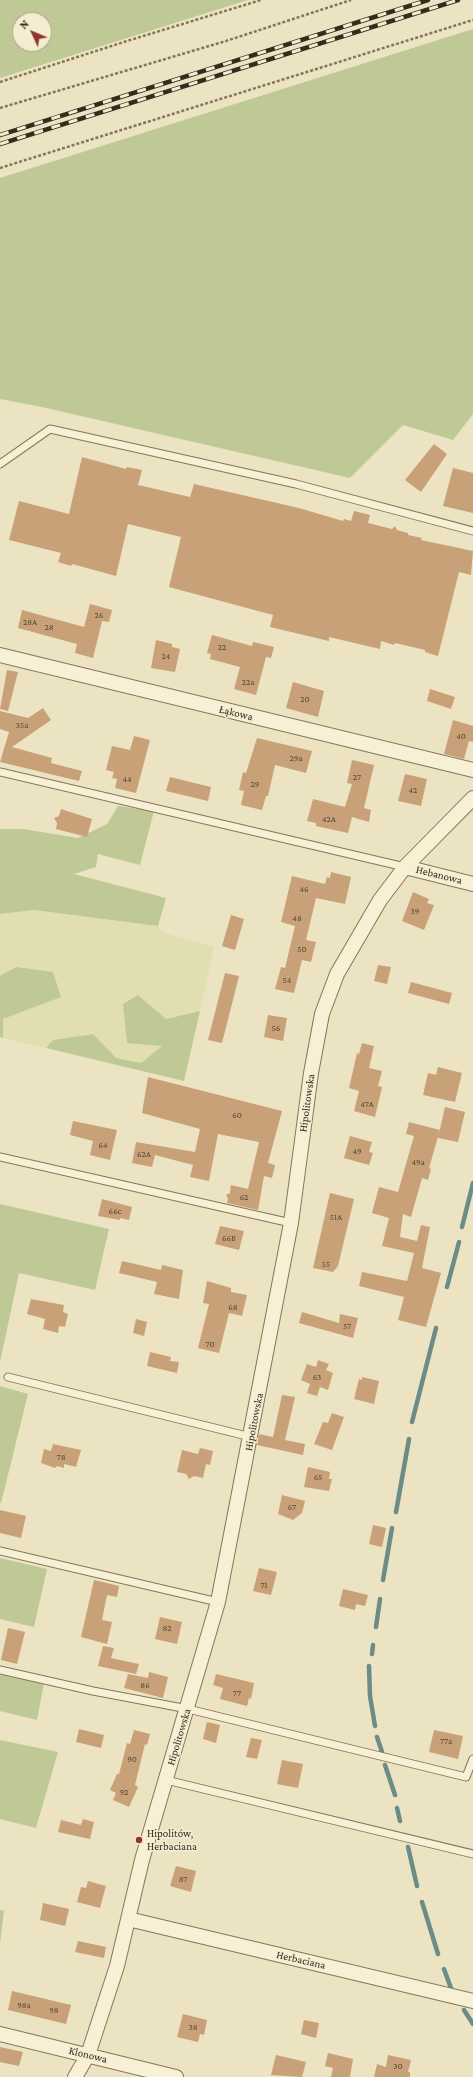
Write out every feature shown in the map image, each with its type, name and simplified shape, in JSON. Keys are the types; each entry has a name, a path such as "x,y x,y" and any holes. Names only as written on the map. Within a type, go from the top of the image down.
{"street":[{"name":"Łąkowa","path":"0,655 473,770"},
{"name":"Hipolitowska","path":"75,2077 88,2055 117,1966 142,1860 188,1709 218,1602 291,1223 311,1073 324,1007 337,974 380,900 405,867 473,798"},
{"name":"Hebanowa","path":"405,867 473,884"},
{"name":"Herbaciana","path":"128,1919 473,2001"},
{"name":"Klonowa","path":"0,2034 176,2077"}],"lane":[{"path":"0,464 50,429 296,484 473,531"},
{"path":"0,772 405,867"},
{"path":"0,1157 291,1223"},
{"path":"8,1377 251,1437"},
{"path":"0,1551 218,1602"},
{"path":"0,1670 93,1691 188,1709 466,1777 473,1760"},
{"path":"166,1780 473,1854"}],"path":[{"path":"0,82 127,40 261,0"},
{"path":"0,108 226,41 351,0"},
{"path":"0,168 473,20"}],"shaded area":[{"path":"34,910 158,926 164,933 214,947 200,1011 166,1019 138,995 163,1046 141,1063 116,1058 92,1034 53,1040 46,1048 3,1038 3,1019 61,997 0,976 0,914"}],"green space":[{"path":"0,0 248,0 0,78"},
{"path":"473,29 473,414 453,440 403,425 350,478 42,407 0,399 0,178"},
{"path":"118,806 154,811 140,865 98,854 96,867 74,874 166,898 158,926 34,910 0,914 0,829 23,829 78,838 107,824"},
{"path":"16,967 53,972 61,997 3,1019 3,1038 0,1037 0,976"},
{"path":"138,995 166,1019 200,1011 184,1081 46,1048 53,1040 93,1034 116,1058 141,1063 162,1046 127,1043 123,1004"},
{"path":"0,1204 109,1229 95,1290 19,1273 0,1362"},
{"path":"0,1386 28,1394 1,1503 0,1503"},
{"path":"0,1558 47,1569 34,1627 0,1619"},
{"path":"0,1673 44,1683 37,1720 0,1711"},
{"path":"0,1740 58,1752 36,1828 0,1819"},
{"path":"0,1910 4,1911 0,1943"}],"building":[{"path":"434,444 447,454 421,492 405,480"},
{"path":"82,457 126,469 127,467 142,470 138,485 190,497 194,484 299,508 343,521 344,519 351,521 354,511 370,515 368,523 392,529 395,526 397,530 408,533 408,535 422,538 421,540 473,551 471,575 459,572 438,656 425,652 425,650 395,643 394,645 381,641 380,649 329,637 329,641 270,627 273,615 169,587 181,537 128,524 116,576 72,564 71,566 58,562 61,553 9,540 19,501 69,514"},
{"path":"453,468 473,473 473,513 443,506"},
{"path":"90,604 112,610 109,622 102,621 93,658 75,653 77,644 18,628 22,610 84,627"},
{"path":"212,635 252,646 253,642 274,647 271,658 266,657 256,695 234,689 240,667 210,659 211,654 207,653"},
{"path":"156,640 172,644 172,647 180,649 175,672 151,668"},
{"path":"7,670 18,672 8,711 0,709"},
{"path":"293,682 324,691 318,717 286,708"},
{"path":"430,689 455,697 451,709 427,701"},
{"path":"43,708 51,720 12,747 52,758 51,763 82,771 79,781 0,762 9,732 0,729 0,711 28,718"},
{"path":"453,720 473,726 473,742 469,741 464,759 444,754"},
{"path":"134,736 150,740 136,793 115,788 117,779 112,778 114,772 106,770 112,746 130,750"},
{"path":"257,738 312,751 306,773 275,765 268,796 266,796 262,810 241,805 244,791 239,790 243,772 246,773"},
{"path":"352,760 374,765 364,808 371,810 369,822 352,817 348,833 316,826 316,823 307,821 313,799 345,807 352,784 347,783"},
{"path":"405,774 427,779 421,806 398,801"},
{"path":"170,777 211,787 208,801 166,791"},
{"path":"61,809 92,819 87,837 56,829 57,823 54,818 59,816"},
{"path":"331,872 351,877 345,904 316,898 306,940 316,942 311,962 302,960 294,993 275,989 281,967 285,968 295,926 281,922 292,876 325,884 327,877 330,878"},
{"path":"413,892 429,899 427,903 434,905 424,930 402,921"},
{"path":"231,915 244,919 235,950 222,946"},
{"path":"378,965 391,967 387,984 374,981"},
{"path":"225,973 239,976 222,1043 208,1040"},
{"path":"411,982 452,993 449,1004 408,993"},
{"path":"268,1015 287,1018 283,1041 264,1037"},
{"path":"362,1043 374,1046 369,1068 382,1071 378,1086 382,1087 375,1117 354,1111 359,1091 349,1088 357,1053 359,1054"},
{"path":"438,1067 462,1073 455,1102 423,1095 428,1073 436,1075"},
{"path":"148,1077 282,1111 268,1163 275,1165 272,1178 264,1176 258,1210 227,1203 228,1199 226,1195 230,1193 231,1185 248,1189 259,1142 218,1134 209,1181 190,1177 193,1165 155,1155 152,1167 132,1163 136,1142 195,1152 200,1129 142,1113"},
{"path":"445,1107 465,1112 458,1142 438,1138"},
{"path":"73,1121 117,1130 110,1160 90,1155 93,1141 70,1135"},
{"path":"409,1122 440,1130 429,1168 431,1169 428,1180 422,1178 411,1217 403,1214 400,1237 417,1241 421,1225 430,1227 422,1268 441,1273 426,1327 398,1320 404,1297 359,1286 362,1272 407,1281 414,1253 382,1246 389,1218 372,1213 379,1187 398,1192 414,1136 406,1134"},
{"path":"350,1136 372,1142 369,1152 373,1153 369,1165 344,1158"},
{"path":"330,1193 354,1199 338,1266 333,1272 313,1268"},
{"path":"102,1199 132,1207 129,1220 98,1216"},
{"path":"220,1226 244,1231 239,1250 215,1244"},
{"path":"122,1261 161,1270 162,1265 183,1270 179,1299 154,1294 157,1282 119,1273"},
{"path":"207,1281 231,1288 231,1292 247,1295 242,1316 229,1313 219,1353 198,1348 209,1304 203,1303"},
{"path":"31,1299 64,1305 63,1312 68,1314 65,1327 59,1326 58,1333 43,1329 45,1319 27,1314"},
{"path":"302,1312 339,1323 340,1314 358,1318 353,1338 299,1323"},
{"path":"136,1319 147,1322 144,1336 133,1333"},
{"path":"150,1352 171,1357 170,1361 179,1362 177,1373 147,1366"},
{"path":"318,1360 329,1364 326,1370 333,1373 328,1390 320,1387 317,1396 307,1393 310,1384 301,1380 307,1364 316,1367"},
{"path":"362,1377 379,1381 374,1404 354,1399 359,1379 362,1380"},
{"path":"282,1395 295,1397 285,1440 305,1444 303,1455 257,1445 259,1434 273,1437"},
{"path":"332,1413 344,1417 332,1450 314,1444 323,1422 328,1423"},
{"path":"53,1444 81,1450 76,1467 64,1464 64,1468 57,1466 55,1468 41,1463 44,1449 51,1451"},
{"path":"200,1448 213,1451 210,1465 206,1464 203,1478 194,1476 189,1479 186,1474 177,1472 182,1450 198,1454"},
{"path":"308,1467 330,1472 329,1479 332,1479 329,1491 304,1487"},
{"path":"282,1495 305,1501 302,1513 293,1520 278,1514"},
{"path":"0,1510 26,1516 21,1538 0,1533"},
{"path":"373,1525 386,1528 382,1547 369,1544"},
{"path":"259,1568 277,1572 271,1595 253,1591"},
{"path":"94,1580 119,1586 117,1597 107,1595 102,1620 112,1622 107,1644 81,1637"},
{"path":"343,1589 368,1595 365,1606 356,1604 355,1610 339,1606"},
{"path":"160,1617 182,1622 177,1644 155,1639"},
{"path":"8,1628 25,1632 17,1664 1,1660"},
{"path":"103,1646 114,1648 111,1658 139,1664 136,1674 98,1666"},
{"path":"149,1672 168,1677 163,1698 124,1688 128,1674 148,1678"},
{"path":"216,1674 254,1683 251,1699 249,1698 247,1706 220,1699 223,1688 213,1685"},
{"path":"207,1722 220,1725 216,1743 203,1739"},
{"path":"79,1729 104,1735 101,1748 76,1742"},
{"path":"134,1730 150,1734 147,1745 145,1744 135,1785 138,1787 129,1807 113,1800 116,1793 110,1790 117,1774 119,1774 127,1743 130,1744"},
{"path":"434,1730 463,1736 458,1759 429,1752"},
{"path":"251,1738 262,1740 257,1759 246,1757"},
{"path":"282,1760 303,1764 298,1788 277,1784"},
{"path":"83,1819 94,1822 90,1839 58,1832 61,1820 81,1825"},
{"path":"176,1866 196,1871 191,1892 170,1886"},
{"path":"88,1881 106,1886 100,1908 77,1902 81,1887 86,1888"},
{"path":"43,1903 69,1909 65,1926 40,1920"},
{"path":"78,1941 106,1947 104,1958 75,1952"},
{"path":"12,1991 71,2005 66,2024 8,2010"},
{"path":"183,2014 207,2020 204,2035 200,2034 198,2042 177,2037"},
{"path":"304,2020 319,2023 316,2038 301,2034"},
{"path":"0,2047 23,2052 19,2066 0,2062"},
{"path":"328,2053 353,2059 350,2077 331,2077 333,2068 325,2066"},
{"path":"276,2055 306,2062 302,2077 271,2075"},
{"path":"388,2055 411,2060 408,2072 410,2072 410,2077 374,2077 377,2064 386,2067"}],"waterway":[{"path":"462,1227 473,1183"},
{"path":"447,1287 459,1242"},
{"path":"412,1422 436,1328"},
{"path":"396,1512 409,1439"},
{"path":"383,1580 392,1528"},
{"path":"376,1627 380,1599"},
{"path":"372,1654 373,1645"},
{"path":"369,1666 370,1696 375,1726"},
{"path":"377,1737 382,1752"},
{"path":"385,1765 395,1795"},
{"path":"397,1808 400,1821"},
{"path":"408,1847 417,1886"},
{"path":"422,1902 438,1954"},
{"path":"444,1969 452,1991"},
{"path":"464,2010 473,2024"}],"railway":[{"path":"0,135 428,0"},
{"path":"0,144 458,0"}],"place":[{"name":"Hipolitów, Herbaciana","path":"139,1840"}]}
